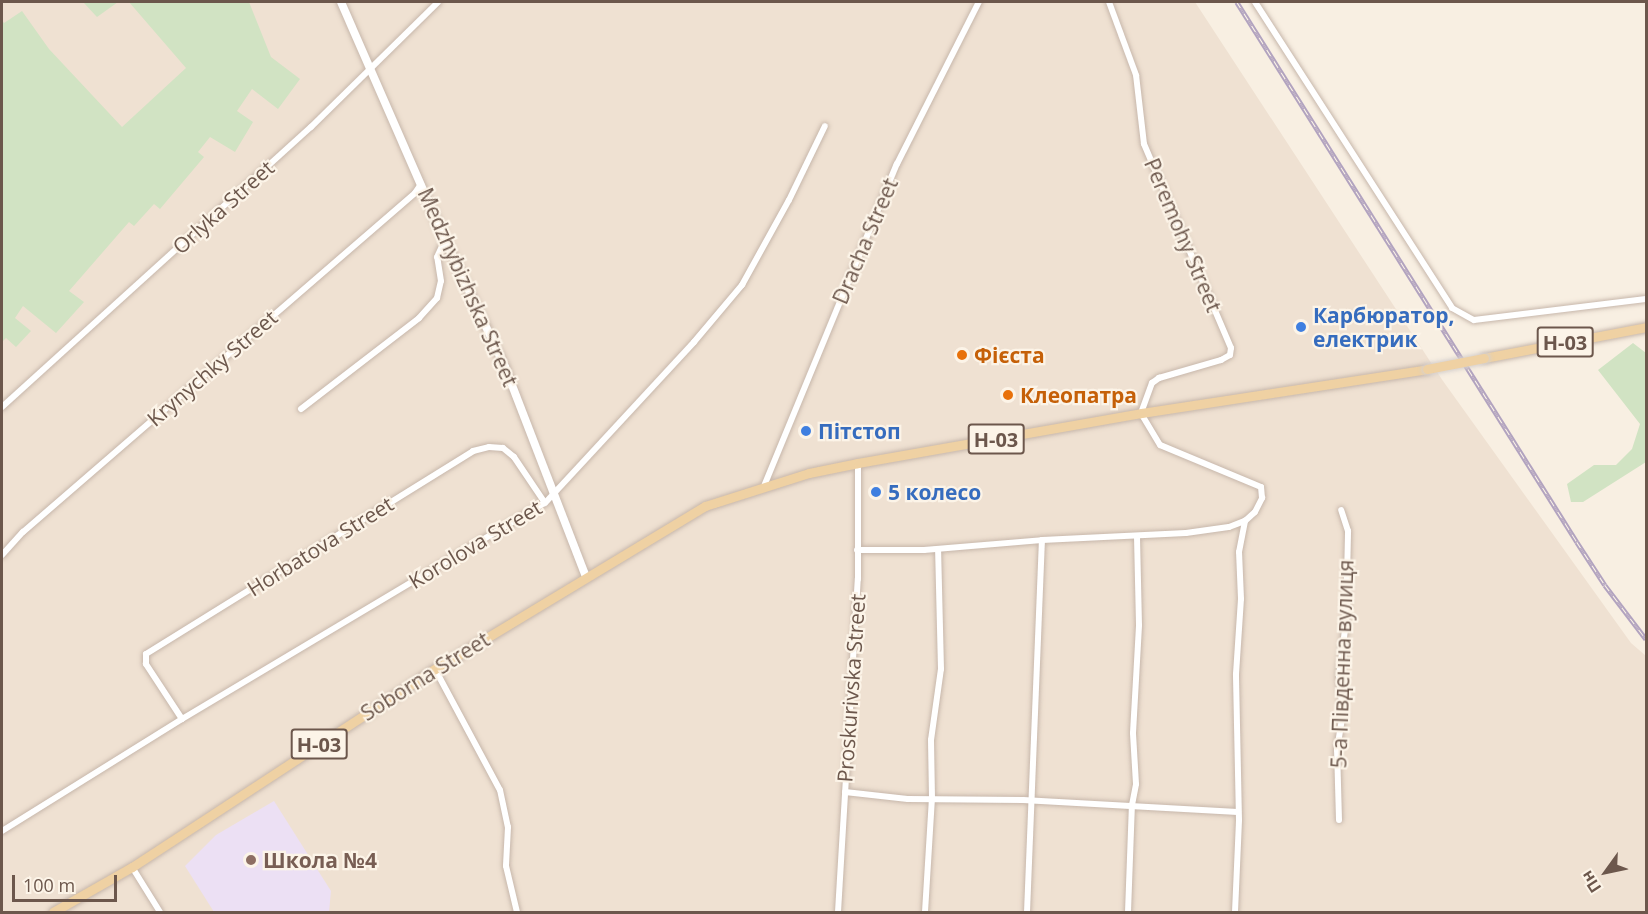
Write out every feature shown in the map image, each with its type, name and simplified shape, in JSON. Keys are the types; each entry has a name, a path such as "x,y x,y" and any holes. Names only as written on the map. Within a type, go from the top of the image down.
{"main road":[{"name":"Medzhybizhska Street","path":"341,2 422,182 445,240 505,367 586,576"},
{"name":"Н-03","path":"586,576 705,506 809,473 1141,413 1427,369 1647,327"},
{"name":"Soborna Street","path":"53,912 132,867 435,669 586,576"}],"street":[{"name":"Orlyka Street","path":"2,407 311,127 438,2"},
{"name":"Dracha Street","path":"764,486 897,164 979,2"},
{"name":"Peremohy Street","path":"1109,2 1136,75 1144,144 1231,348 1230,356 1221,360 1159,378 1152,383 1141,413"},
{"path":"1255,2 1452,308 1474,320 1647,299"},
{"name":"Korolova Street","path":"2,831 182,719 545,503 694,342 742,285 789,200 825,126"},
{"name":"Krynychky Street","path":"2,555 23,532 415,193 422,182"},
{"path":"301,409 419,318 437,298 441,281 437,257 445,240"},
{"path":"857,550 938,549 1042,540 1137,536 1228,527 1245,521 1255,512 1262,498 1261,488 1160,445 1141,413"},
{"name":"Horbatova Street","path":"182,719 147,664 146,654 474,451 489,447 503,448 514,457 545,503"},
{"name":"Proskurivska Street","path":"838,912 858,579 858,463"},
{"name":"5-а Південна вулиця","path":"1339,820 1337,750 1343,713 1339,676 1346,622 1348,531 1341,510"},
{"path":"1235,912 1238,812 1236,674 1241,599 1239,552 1245,521"},
{"path":"1128,912 1132,805 1136,784 1133,733 1139,625 1137,536"},
{"path":"1027,912 1042,540"},
{"path":"925,912 932,798 930,740 941,669 938,549"},
{"path":"435,669 500,790 508,827 506,867 517,912"},
{"path":"845,792 908,799 1132,805 1238,812"},
{"path":"132,867 160,912"}],"shaded area":[{"path":"2,2 1195,2 1443,381 1631,643 1646,656 1646,912 2,912"},
{"name":"Школа №4","path":"274,801 331,891 329,912 214,912 185,866 216,835"}],"green space":[{"path":"83,2 118,2 97,17"},
{"path":"129,2 249,2 271,57 300,79 278,109 252,89 237,111 253,122 235,152 210,137 198,152 204,157 160,209 154,204 134,226 129,222 69,291 84,302 56,333 23,306 15,318 31,331 16,347 6,338 2,342 2,20 4,23 22,11 49,49 122,127 186,68"},
{"path":"1633,343 1646,353 1646,462 1583,502 1571,502 1567,484 1594,465 1616,465 1632,449 1640,424 1598,370"}],"railway":[{"path":"1237,2 1577,542 1605,585 1646,639"}],"place":[{"name":"Карбюратор, електрик","path":"1301,327"},
{"name":"Фієста","path":"962,355"},
{"name":"Клеопатра","path":"1008,395"},
{"name":"Пітстоп","path":"806,431"},
{"name":"5 колесо","path":"876,492"},
{"name":"Школа №4","path":"251,860"}]}
